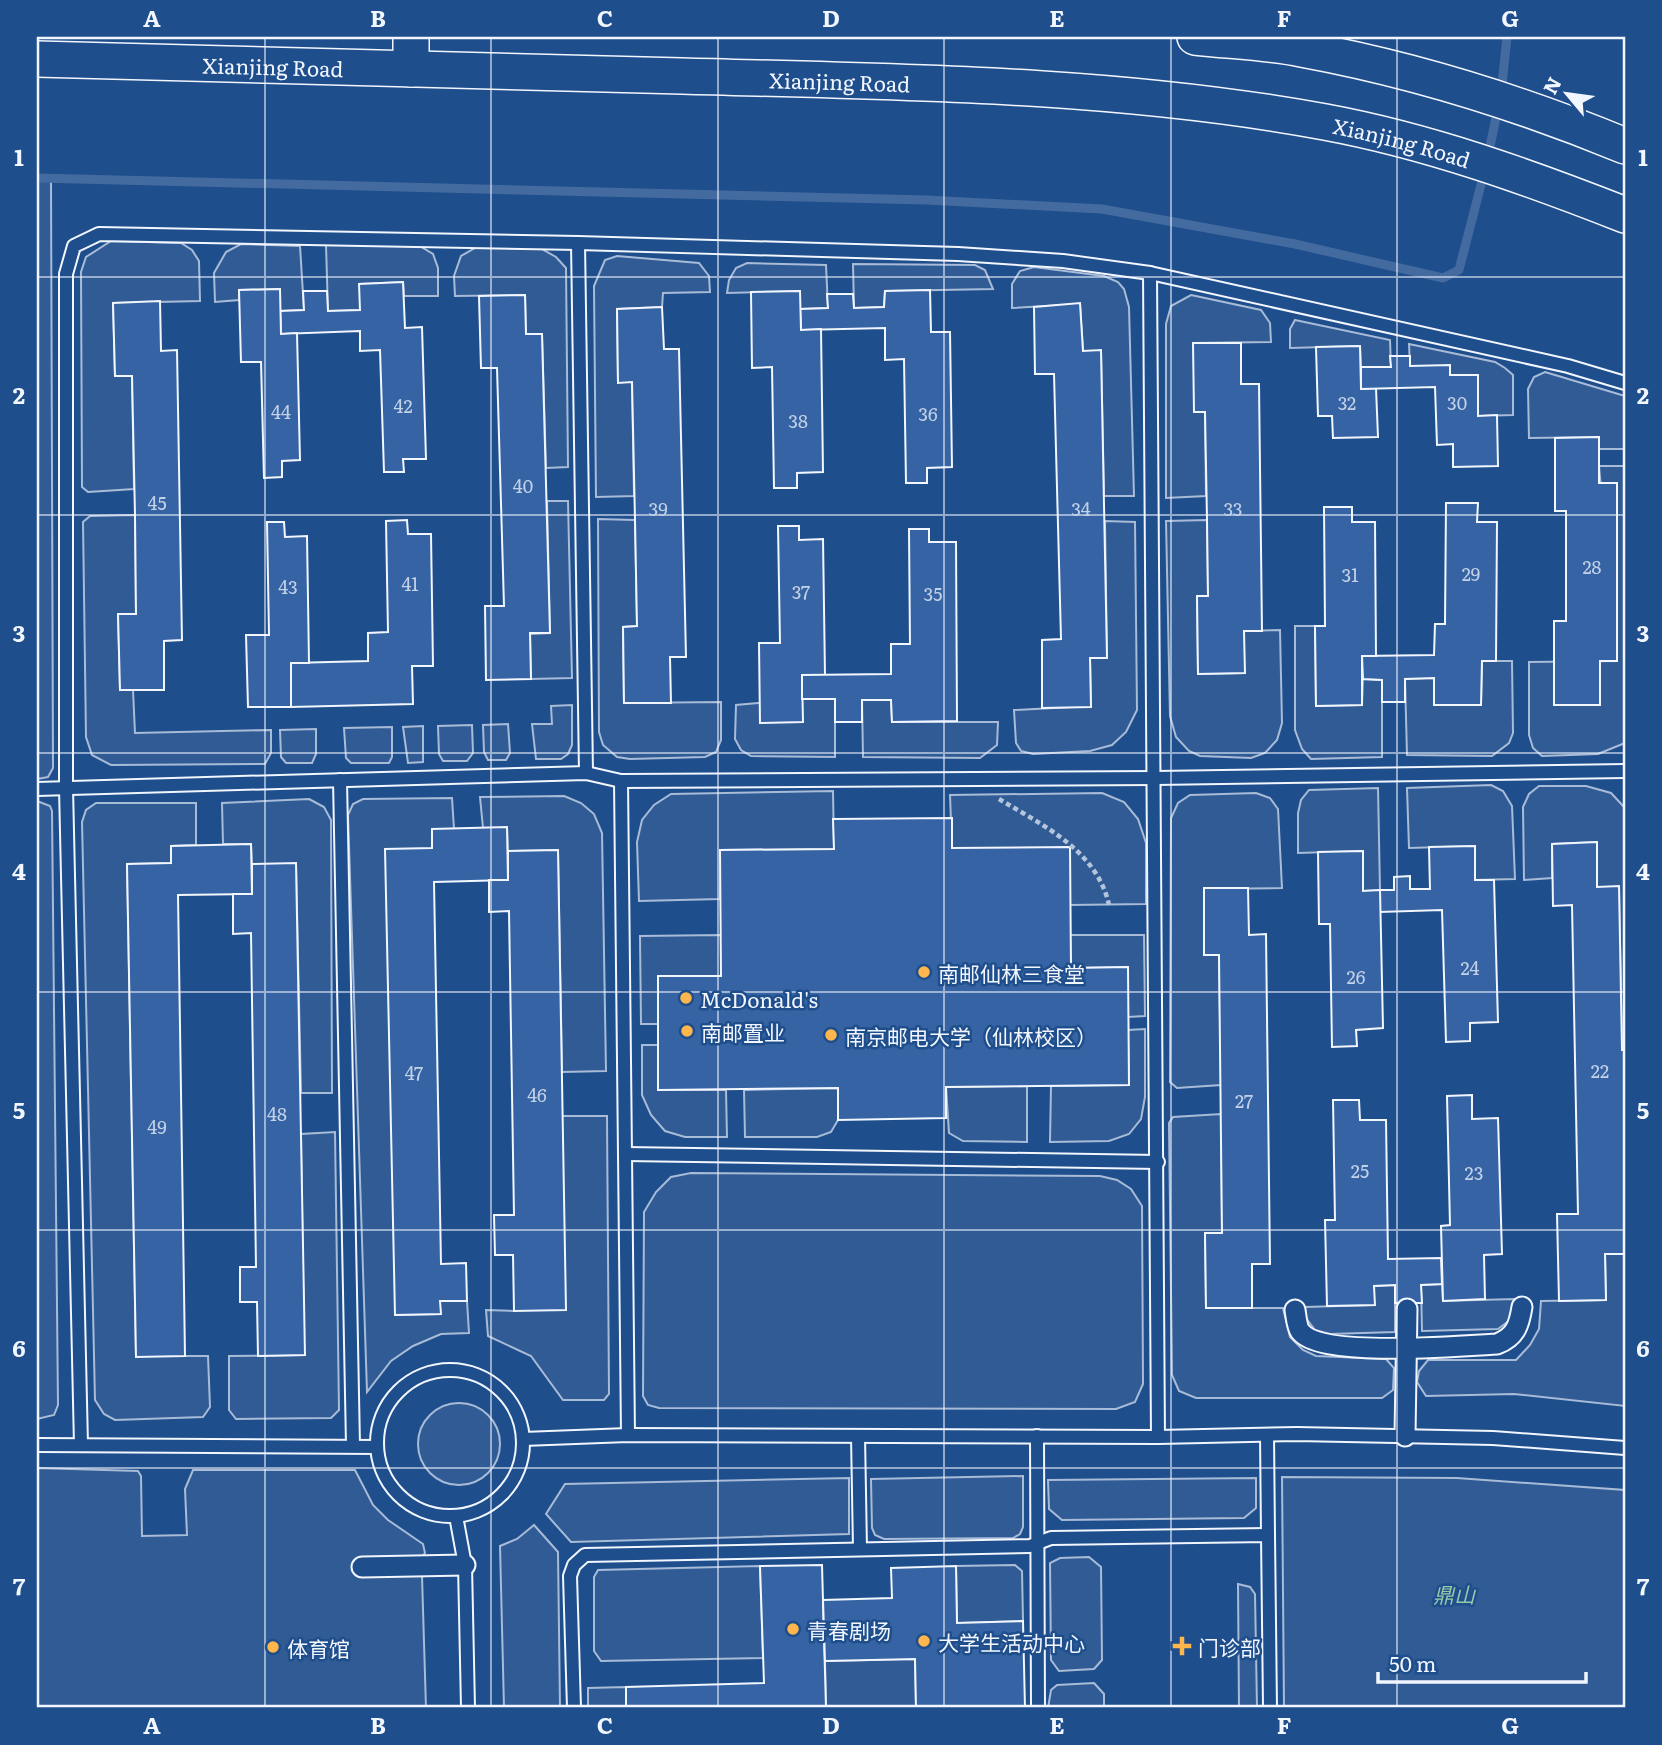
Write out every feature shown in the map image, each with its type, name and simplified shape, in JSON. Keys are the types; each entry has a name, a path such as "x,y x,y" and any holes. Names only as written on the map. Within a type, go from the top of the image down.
{"main road":[{"path":"1195,37 1301,49 1449,85 1542,112 1625,146"},
{"name":"Xianjing Road","path":"37,59 411,53 1078,91 1211,105 1328,123 1524,176 1625,215"}],"street":[{"path":"1295,1310 1300,1331 1316,1343 1406,1349 1497,1344 1509,1340 1519,1326 1522,1307"},
{"path":"1405,1436 1407,1309"},
{"path":"362,1567 465,1565"}],"lane":[{"path":"80,1445 66,788 66,274 74,246 99,234 578,243 958,254 1063,261 1150,273 1554,363 1625,383"},
{"path":"578,243 586,773"},
{"path":"1150,273 1156,778 1158,1437"},
{"path":"37,789 586,773 621,781 1156,778 1625,771"},
{"path":"340,780 353,1446"},
{"path":"621,781 628,1436"},
{"path":"625,1154 1158,1161"},
{"path":"457,1370 477,1375 495,1385 510,1400 519,1418 523,1438 521,1461 512,1482 488,1505 456,1516 433,1514 411,1506 394,1490 382,1469 377,1447 379,1426 387,1407 400,1390 417,1378 436,1371 457,1370"},
{"path":"1267,1435 1270,1708"},
{"path":"858,1436 860,1549"},
{"path":"1037,1436 1038,1708"},
{"path":"523,1438 1405,1436 1493,1438 1625,1448"},
{"path":"37,1445 377,1447"},
{"path":"456,1516 465,1565 468,1708"},
{"path":"573,1708 570,1576 574,1565 585,1555 1030,1546 1051,1538 1268,1535"}],"path":[{"path":"992,795 1058,834 1082,854 1106,889 1109,905"}],"shaded area":[{"path":"37,178 51,179 53,768 48,777 37,779"},
{"path":"111,241 181,243 192,250 199,261 200,301 113,303 115,376 132,376 134,489 88,492 82,487 81,272 86,257"},
{"path":"241,244 300,246 304,310 280,311 279,289 239,290 239,300 215,302 214,273 226,252"},
{"path":"326,245 418,245 433,254 438,268 438,296 404,296 403,282 360,284 360,310 328,311"},
{"path":"475,248 540,248 556,257 566,268 568,467 546,468 542,335 526,334 525,295 455,296 454,276 461,256"},
{"path":"617,256 699,263 709,276 710,292 663,293 662,307 617,309 618,382 632,382 634,496 596,497 594,286 605,260"},
{"path":"747,263 826,265 828,308 800,309 800,291 727,293 729,280 736,268"},
{"path":"853,264 975,265 985,270 993,289 885,291 884,307 854,308"},
{"path":"1034,267 1104,276 1118,282 1124,289 1129,307 1134,496 1104,496 1101,351 1083,351 1080,304 1012,308 1012,284 1020,271"},
{"path":"1191,295 1261,310 1270,323 1271,342 1193,343 1205,412 1206,496 1166,498 1166,324 1171,306"},
{"path":"1295,320 1390,340 1391,367 1361,367 1360,346 1290,348 1290,329"},
{"path":"1409,344 1495,362 1505,368 1513,375 1513,415 1478,416 1478,375 1450,375 1410,366"},
{"path":"1545,372 1625,396 1625,449 1599,449 1599,437 1529,438 1528,389 1534,377"},
{"path":"1599,466 1625,466 1625,743 1598,754 1542,756 1533,748 1529,735 1529,662 1617,661"},
{"path":"547,501 568,501 572,678 531,679 530,634 550,633"},
{"path":"135,515 136,614 118,615 120,689 133,690 135,733 271,730 271,753 265,764 111,765 92,755 86,737 83,522 90,516"},
{"path":"598,519 635,520 637,626 623,627 624,703 721,702 721,740 716,752 705,757 630,759 617,757 603,745 599,732"},
{"path":"1207,520 1208,596 1197,596 1198,674 1244,673 1244,631 1280,630 1282,723 1277,740 1265,753 1251,758 1200,756 1189,751 1176,737 1170,716 1166,521"},
{"path":"1105,521 1135,522 1137,710 1126,732 1112,745 1090,751 1033,754 1021,751 1016,743 1014,710 1091,706 1090,658 1107,658"},
{"path":"1295,626 1315,626 1316,706 1362,705 1363,679 1382,680 1382,757 1311,759 1302,749 1295,730"},
{"path":"1482,661 1512,661 1513,733 1509,743 1492,756 1407,755 1405,679 1434,678 1435,705 1481,705"},
{"path":"835,699 835,757 751,756 741,750 735,739 736,705"},
{"path":"862,700 891,700 892,722 998,722 997,745 980,758 863,757"},
{"path":"572,705 572,745 568,754 561,759 536,759 532,724 552,724 551,706"},
{"path":"508,724 510,753 506,760 488,760 484,752 483,725"},
{"path":"472,725 473,753 467,761 443,761 439,754 438,726"},
{"path":"423,726 423,762 408,763 403,727"},
{"path":"392,727 392,757 389,763 351,763 346,758 344,728"},
{"path":"316,729 316,754 312,763 286,763 281,757 280,730"},
{"path":"1491,785 1503,791 1512,806 1515,879 1475,880 1474,846 1409,848 1407,788"},
{"path":"1539,786 1586,786 1611,793 1625,808 1625,1050 1622,1050 1619,887 1597,887 1596,842 1552,844 1552,878 1524,880 1523,807 1529,794"},
{"path":"1378,788 1380,890 1363,891 1362,851 1298,853 1298,813 1301,800 1309,790"},
{"path":"833,791 834,849 721,850 720,899 639,901 637,842 642,820 654,805 671,794"},
{"path":"1102,793 1124,802 1138,819 1146,843 1146,904 1070,905 952,848 950,795"},
{"path":"1256,793 1270,798 1278,809 1282,888 1204,889 1204,955 1219,955 1221,1085 1177,1088 1170,1082 1171,818 1178,803 1190,795"},
{"path":"564,796 581,803 594,814 602,833 606,1071 562,1072 558,850 508,851 507,828 483,828 480,797"},
{"path":"452,798 454,829 432,848 396,1315 440,1314 440,1301 467,1301 469,1333 441,1334 413,1346 391,1361 367,1392 348,815 353,804 363,799"},
{"path":"309,799 324,807 331,820 332,1093 301,1093 296,864 252,864 251,844 223,844 222,803"},
{"path":"37,801 50,806 52,811 58,1405 54,1415 37,1419"},
{"path":"96,803 196,803 196,845 171,846 171,863 127,864 136,1356 208,1356 210,1407 203,1417 115,1420 104,1414 95,1400 82,822 86,810"},
{"path":"721,935 721,976 658,977 658,1024 641,1024 640,936"},
{"path":"1070,935 1144,935 1145,1016 1128,1017 1127,967 1071,968"},
{"path":"1145,1029 1145,1097 1141,1119 1129,1134 1109,1141 1050,1142 1051,1086 1129,1085 1128,1030"},
{"path":"642,1045 658,1045 659,1090 726,1090 727,1137 685,1137 665,1131 651,1115 642,1095"},
{"path":"1027,1086 1027,1142 963,1141 949,1133 946,1087"},
{"path":"838,1088 838,1120 831,1132 817,1137 745,1137 744,1090"},
{"path":"1221,1114 1222,1233 1205,1234 1206,1308 1283,1308 1290,1337 1303,1350 1316,1356 1386,1359 1394,1368 1393,1390 1382,1398 1196,1398 1179,1391 1172,1375 1169,1123 1173,1117"},
{"path":"562,1116 607,1116 609,1394 604,1400 563,1400 531,1356 488,1336 486,1310 514,1311"},
{"path":"335,1132 339,1410 331,1418 236,1419 229,1410 229,1356 304,1355 301,1134"},
{"path":"691,1173 1100,1176 1117,1180 1131,1189 1142,1206 1143,1384 1135,1402 1116,1409 659,1408 648,1405 643,1396 644,1212 656,1192 671,1177"},
{"path":"1605,1254 1625,1254 1625,1406 1514,1394 1426,1396 1417,1382 1419,1371 1428,1360 1516,1360 1530,1345 1539,1329 1541,1301 1606,1300"},
{"path":"1442,1284 1443,1301 1515,1299 1510,1320 1498,1329 1422,1331 1421,1285"},
{"path":"1395,1285 1395,1332 1330,1334 1315,1330 1306,1318 1305,1307 1374,1305 1374,1286"},
{"path":"459,1403 475,1407 488,1415 496,1428 500,1444 496,1460 488,1473 475,1481 459,1485 443,1481 430,1473 422,1460 418,1444 422,1428 430,1415 443,1407"},
{"path":"37,1468 138,1471 141,1476 142,1536 187,1535 185,1489 193,1470 355,1470 373,1505 388,1520 423,1544 425,1553 421,1558 360,1557 360,1576 422,1576 426,1708 37,1708"},
{"path":"1023,1476 1023,1527 1020,1534 1013,1538 884,1539 875,1535 872,1528 871,1479"},
{"name":"鼎山","path":"1282,1477 1457,1478 1625,1490 1625,1708 1284,1708"},
{"path":"849,1478 849,1534 571,1542 546,1514 565,1484"},
{"path":"1256,1478 1256,1508 1244,1518 1062,1520 1049,1509 1048,1480"},
{"path":"534,1525 558,1552 560,1708 504,1708 500,1546 517,1539"},
{"path":"1089,1557 1101,1567 1102,1660 1094,1669 1059,1671 1051,1660 1050,1563 1060,1558"},
{"path":"1015,1565 1022,1571 1023,1621 957,1623 956,1566"},
{"path":"760,1566 763,1658 601,1661 594,1651 594,1577 598,1570"},
{"path":"1238,1584 1250,1587 1255,1594 1257,1708 1239,1708"},
{"path":"915,1659 916,1708 826,1708 825,1661"},
{"path":"1094,1683 1104,1694 1104,1708 1048,1708 1051,1690 1057,1685"},
{"path":"626,1687 626,1708 588,1708 588,1688"}],"building":[{"path":"403,282 405,328 422,327 426,459 403,459 404,472 384,472 380,350 360,351 360,331 281,334 280,311 304,310 303,291 327,291 328,311 360,310 359,284"},
{"path":"280,289 281,334 297,333 300,460 282,461 282,477 264,478 261,362 241,362 239,290"},
{"path":"930,290 931,332 950,332 952,467 927,468 927,483 906,483 904,359 885,360 885,328 801,330 800,309 828,308 827,294 853,294 854,308 884,307 885,291"},
{"path":"800,291 801,330 821,329 823,472 797,473 797,488 774,488 772,367 752,368 751,292"},
{"path":"525,295 526,334 542,334 550,633 530,633 531,679 486,680 485,606 504,606 497,368 481,368 479,296"},
{"path":"160,301 161,351 177,350 182,640 164,641 164,690 120,690 118,614 136,614 135,515 132,376 115,376 113,303"},
{"path":"1080,303 1083,351 1101,350 1107,658 1090,658 1091,707 1042,708 1042,640 1061,639 1054,374 1035,374 1034,307"},
{"path":"662,307 664,349 679,349 686,657 670,657 671,703 624,703 623,627 637,626 632,382 618,383 617,309"},
{"path":"1193,343 1241,343 1241,384 1259,384 1262,631 1244,631 1245,673 1198,674 1197,596 1208,596 1207,520 1205,412 1194,412"},
{"path":"1360,346 1361,389 1376,388 1378,437 1333,438 1332,416 1318,416 1316,347"},
{"path":"1390,356 1410,356 1410,366 1450,365 1450,375 1478,375 1478,416 1497,415 1498,466 1453,467 1453,444 1437,445 1435,387 1361,389 1361,367 1391,367"},
{"path":"1599,437 1599,483 1617,483 1617,661 1600,661 1600,705 1554,705 1554,621 1566,621 1566,511 1555,511 1555,438"},
{"path":"1446,503 1478,503 1477,522 1497,522 1496,661 1482,661 1481,705 1434,705 1434,678 1405,679 1405,702 1382,702 1382,680 1363,679 1362,656 1434,655 1435,624 1445,624"},
{"path":"1324,507 1352,507 1352,522 1375,522 1376,656 1362,656 1362,705 1316,706 1315,626 1325,626"},
{"path":"407,520 408,534 431,534 433,666 412,666 413,704 291,707 291,663 368,661 368,633 388,632 386,521"},
{"path":"267,522 284,522 285,537 307,536 309,663 291,663 291,707 248,707 246,635 269,635"},
{"path":"778,526 799,526 799,540 823,539 825,675 802,675 803,722 760,723 759,643 780,643"},
{"path":"909,529 929,529 929,542 956,542 957,721 892,722 891,700 862,700 862,722 835,722 835,699 802,699 802,675 891,674 891,644 910,644"},
{"name":"南邮仙林三食堂","path":"952,818 952,848 1070,847 1071,968 1128,967 1129,1085 946,1087 946,1118 838,1120 838,1088 658,1090 658,976 721,976 720,850 834,849 833,819"},
{"path":"507,827 508,880 434,882 441,1264 466,1263 467,1301 440,1301 441,1314 395,1315 385,849 432,848 432,829"},
{"path":"1597,842 1597,887 1619,886 1622,1050 1625,1050 1625,1254 1605,1254 1606,1300 1559,1301 1557,1214 1578,1214 1572,905 1553,906 1552,844"},
{"path":"251,844 252,894 178,895 185,1356 136,1357 127,864 171,863 171,846"},
{"path":"1475,846 1475,880 1494,880 1498,1022 1470,1023 1470,1041 1446,1042 1442,910 1380,912 1380,890 1394,890 1394,877 1410,876 1410,889 1430,889 1429,847"},
{"path":"558,850 566,1310 514,1311 513,1255 495,1255 494,1215 514,1215 509,911 489,912 489,880 508,880 508,851"},
{"path":"1363,851 1363,891 1380,890 1383,1028 1356,1030 1357,1046 1332,1047 1330,924 1319,924 1318,852"},
{"path":"296,863 305,1355 258,1356 257,1302 240,1302 240,1267 256,1267 251,933 233,934 233,894 252,894 252,864"},
{"path":"1204,888 1248,888 1249,935 1266,934 1270,1264 1252,1264 1252,1308 1206,1308 1205,1233 1222,1233 1219,955 1204,955"},
{"path":"1472,1095 1472,1119 1498,1118 1502,1254 1484,1255 1485,1299 1443,1301 1441,1226 1450,1225 1447,1096"},
{"path":"1333,1100 1359,1100 1360,1120 1386,1120 1388,1259 1441,1258 1442,1284 1421,1285 1422,1303 1395,1303 1395,1285 1374,1286 1375,1305 1327,1306 1325,1220 1335,1220"},
{"name":"青春剧场","path":"822,1565 826,1708 626,1708 626,1687 764,1683 760,1566"},
{"name":"大学生活动中心","path":"956,1566 957,1623 1023,1621 1025,1708 916,1708 915,1659 825,1661 823,1600 892,1598 891,1568"}],"waterway":[{"path":"1501,94 1507,37"},
{"path":"1488,156 1498,108"},
{"path":"37,178 926,200 1102,209 1295,244 1443,278 1459,270 1484,173"}],"place":[{"name":"南邮仙林三食堂","path":"924,972"},
{"name":"McDonald's","path":"686,998"},
{"name":"南邮置业","path":"687,1031"},
{"name":"南京邮电大学（仙林校区）","path":"831,1035"},
{"name":"青春剧场","path":"793,1629"},
{"name":"大学生活动中心","path":"924,1641"},
{"name":"门诊部","path":"1182,1646"},
{"name":"体育馆","path":"273,1647"}]}
